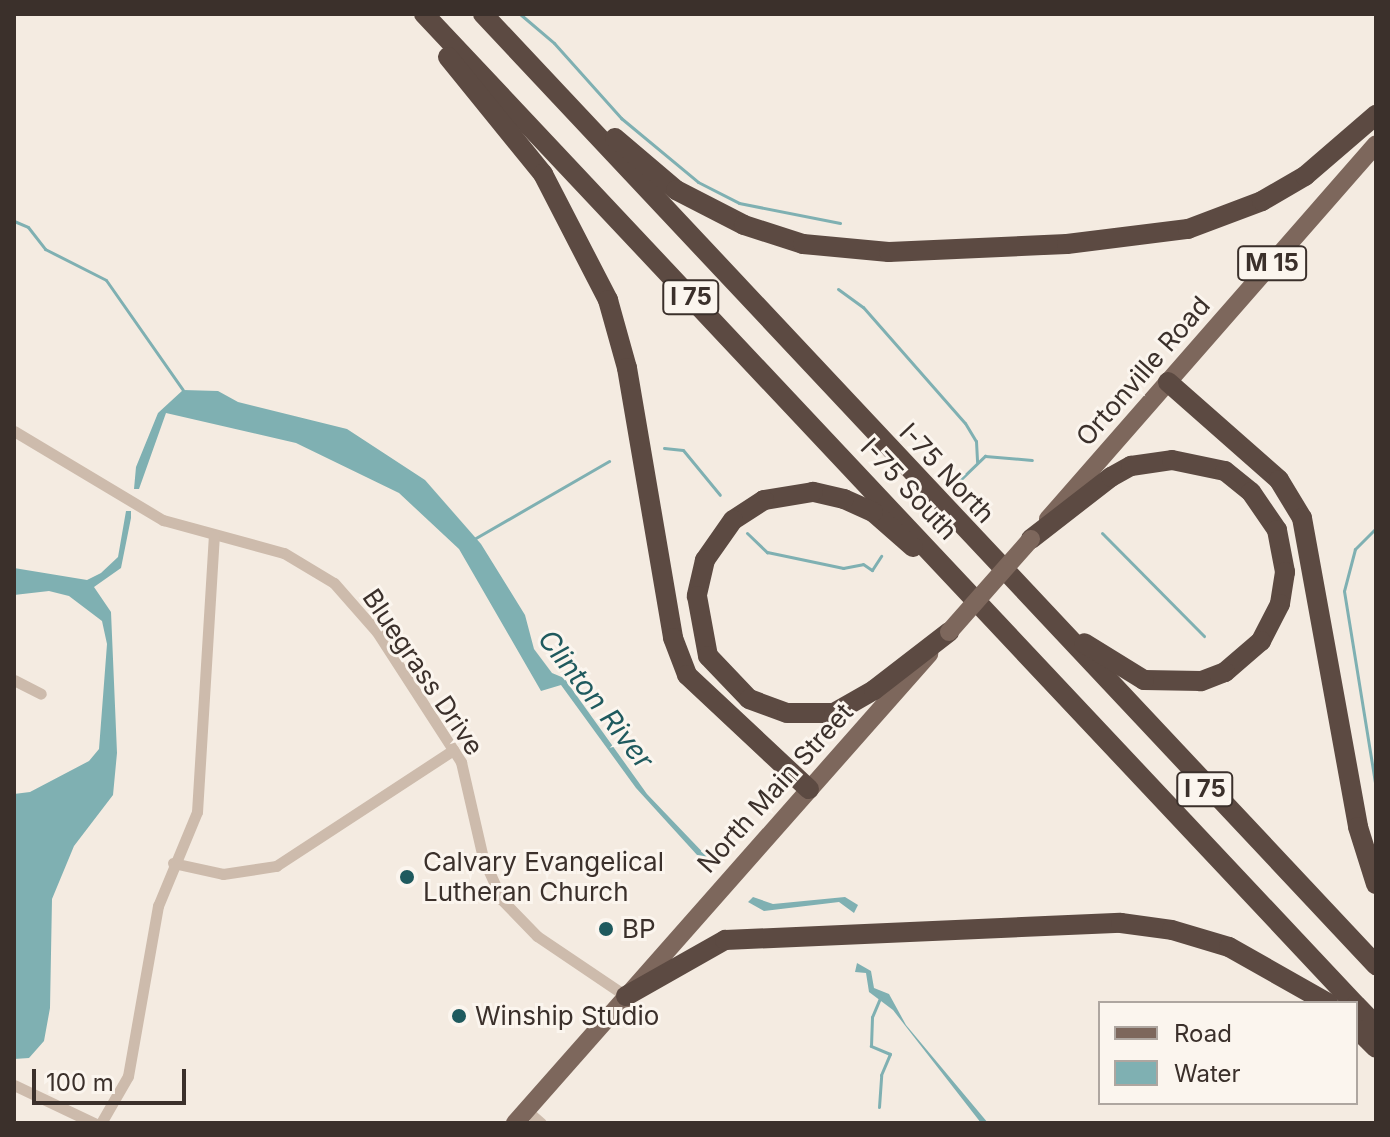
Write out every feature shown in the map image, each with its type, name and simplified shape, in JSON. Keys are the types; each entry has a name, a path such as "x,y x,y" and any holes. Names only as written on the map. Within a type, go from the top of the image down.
{"highway":[{"path":"412,14 543,174 608,300 627,368 673,638 687,675 809,789"},
{"name":"I-75 South","path":"424,14 1352,1001"},
{"path":"486,17 533,53 630,155 676,190 773,236 841,249 1067,244 1188,229 1262,201 1305,176 1376,115"},
{"name":"I-75 North","path":"486,17 1376,965"},
{"path":"1168,382 1279,480 1302,518 1358,827 1376,884"},
{"path":"1031,539 1111,477 1131,466 1172,460 1208,466 1237,480 1268,511 1282,547 1285,585 1271,625 1247,658 1201,681 1161,683 1125,673 1040,608"},
{"path":"949,632 850,706 834,713 787,713 749,699 731,687 708,656 698,623 701,575 717,538 733,520 772,497 813,492 873,512 958,579"},
{"path":"626,996 725,940 1121,923 1172,930 1229,947 1324,1001"},
{"name":"I-75 South","path":"1358,1007 1376,1026"},
{"path":"1358,1030 1376,1048"}],"main road":[{"name":"Ortonville Road","path":"949,632 1376,144"},
{"name":"North Main Street","path":"521,1117 949,632"}],"street":[{"name":"Bluegrass Drive","path":"14,431 163,520 284,553 334,583 377,632 453,750 466,778 483,858 502,900 537,936 626,996"},
{"path":"101,1123 128,1076 158,906 173,863 197,812 214,536"},
{"path":"14,680 41,694"},
{"path":"173,863 223,874 276,866 453,750"},
{"path":"14,1085 94,1123"},
{"path":"521,1117 541,1123"}],"water":[{"path":"183,390 218,391 238,402 347,429 425,480 481,544 525,615 534,649 552,673 564,678 647,794 712,862 708,867 636,788 561,685 541,691 459,549 399,493 296,443 166,413 139,489 134,489 136,467 158,413"},
{"path":"126,511 131,511 131,518 121,568 94,587 111,612 117,753 113,795 74,846 52,899 50,1008 44,1041 29,1058 14,1059 14,794 30,792 89,761 99,749 107,644 102,621 69,596 49,591 14,595 14,568 87,580 101,573 118,557"},
{"path":"753,897 773,904 845,897 858,905 854,913 839,902 764,911 748,902"},
{"path":"857,963 871,971 874,988 889,994 906,1025 988,1123 981,1123 893,1010 869,992 866,973 855,972"}],"waterway":[{"path":"520,14 554,43 621,118 698,182 739,203 840,223"},
{"path":"14,221 28,227 45,249 106,280 183,390"},
{"path":"838,289 863,307 965,423 976,441 977,462"},
{"path":"664,448 683,450 720,495"},
{"path":"960,480 985,456 1032,460"},
{"path":"474,539 609,461"},
{"path":"1376,528 1355,549 1344,591 1376,789"},
{"path":"747,533 767,552 843,568 863,564 872,570 881,556"},
{"path":"1102,533 1204,636"},
{"path":"879,1107 881,1075 890,1054 871,1046 872,1017 880,998"}],"place":[{"name":"Calvary Evangelical Lutheran Church","path":"407,877"},
{"name":"BP","path":"606,929"},
{"name":"Winship Studio","path":"459,1016"}],"water label":[{"name":"Clinton River","path":"596,699"}]}
